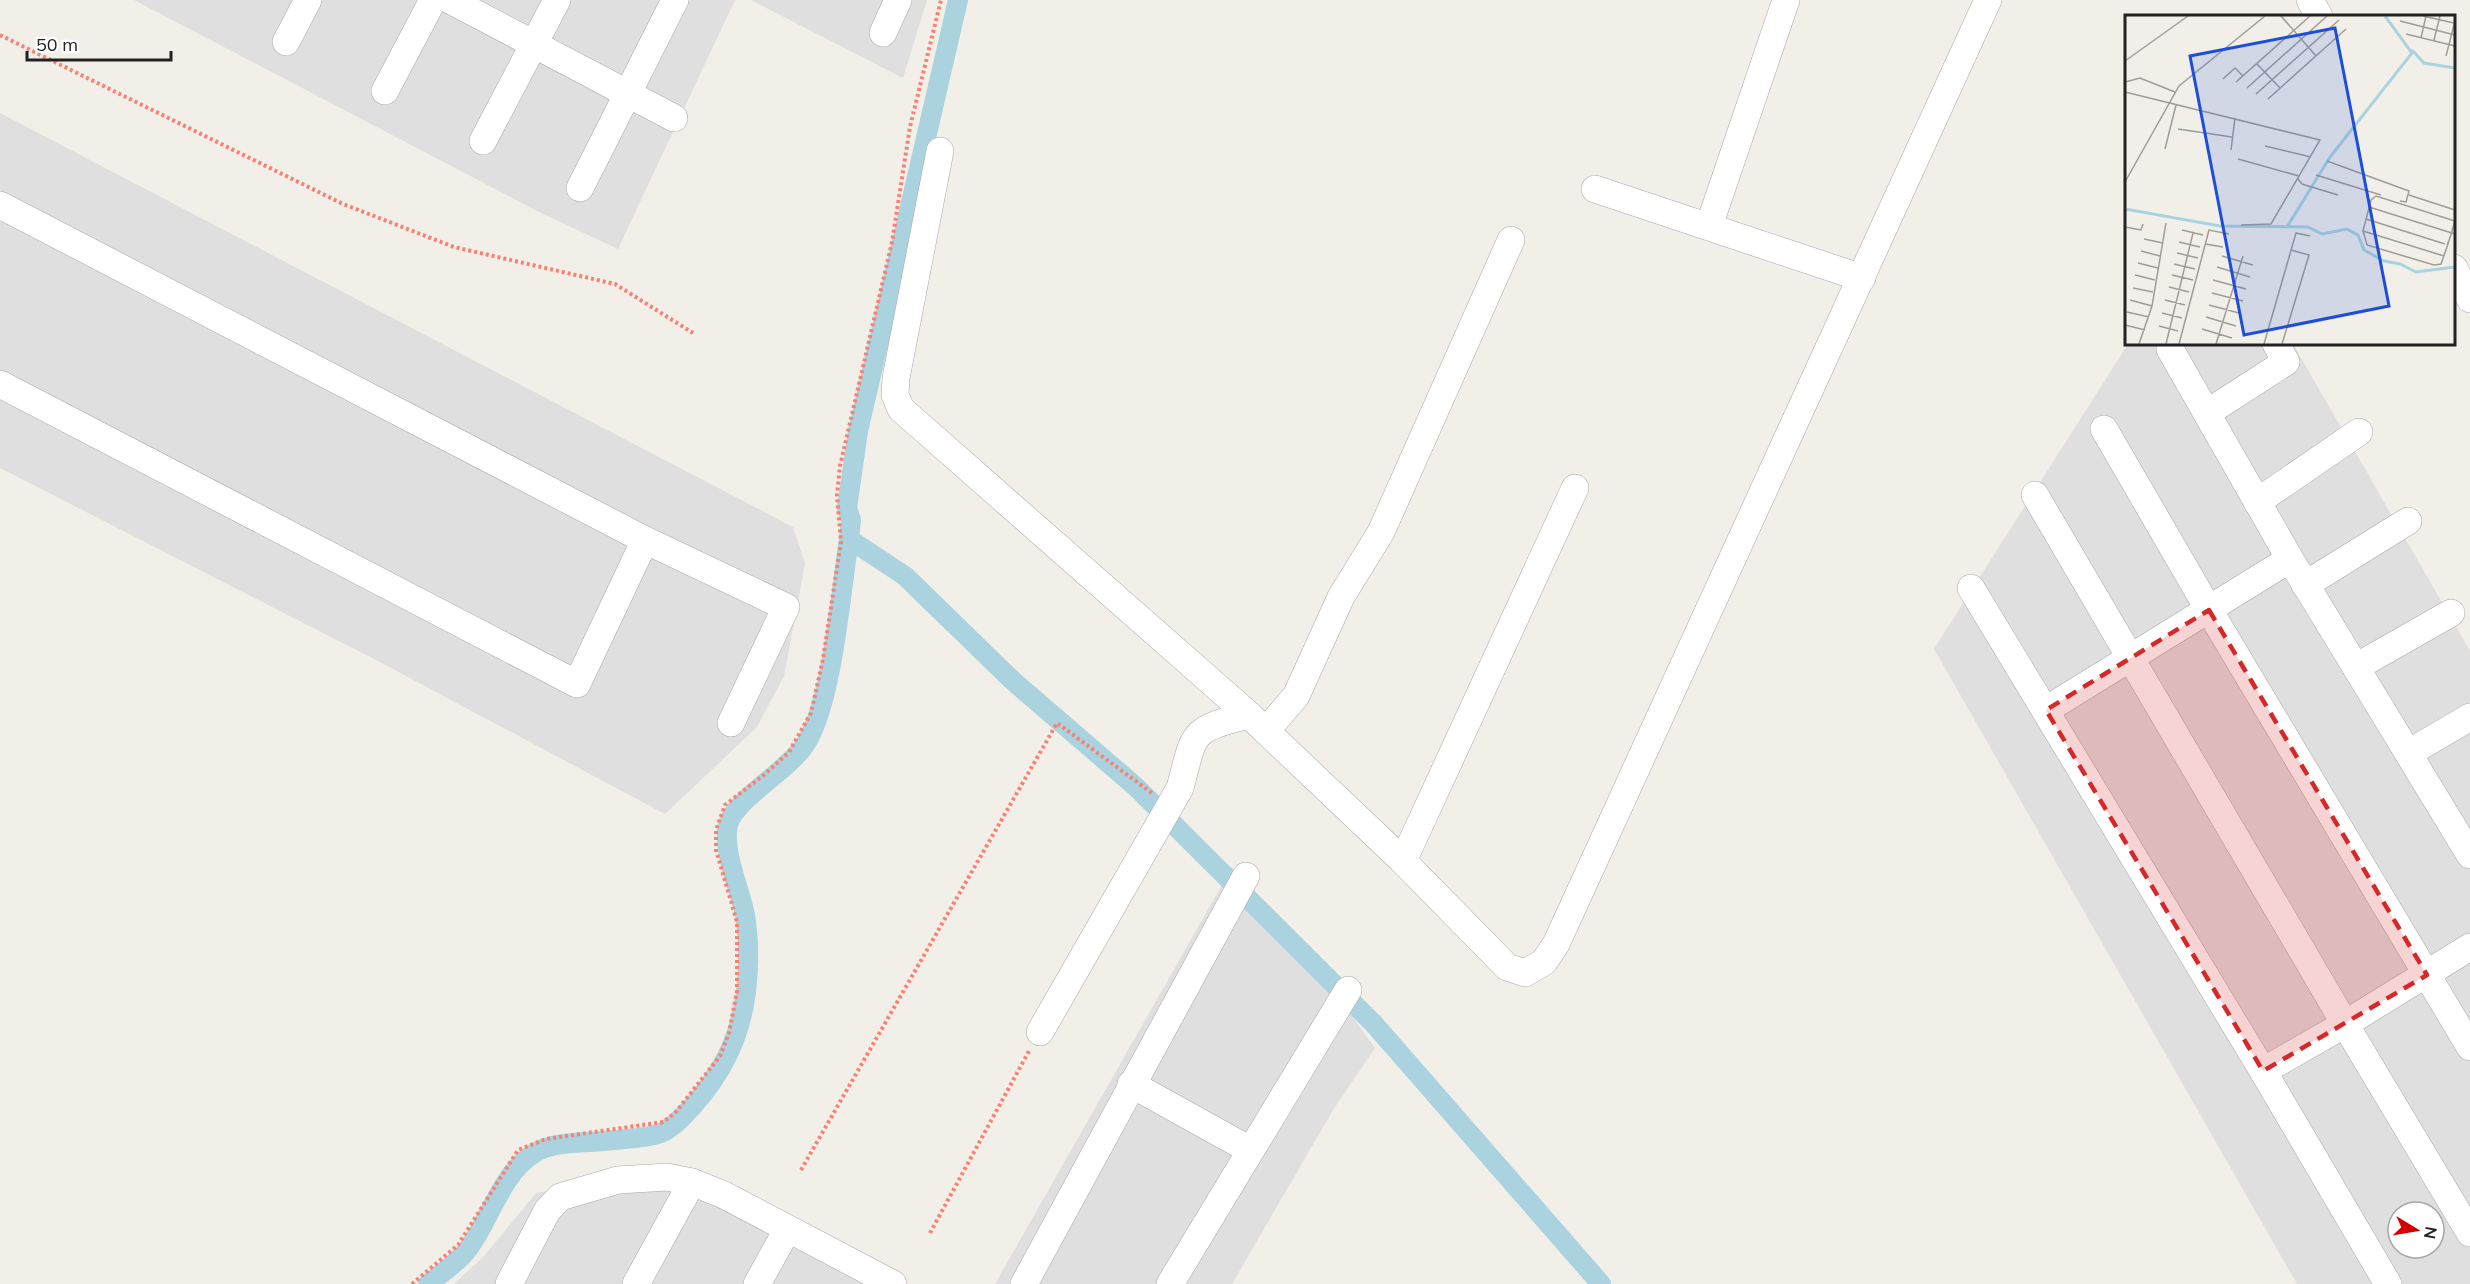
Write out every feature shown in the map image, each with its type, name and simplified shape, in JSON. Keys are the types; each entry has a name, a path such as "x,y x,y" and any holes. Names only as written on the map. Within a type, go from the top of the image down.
{"street":[{"path":"286,42 308,0"},
{"path":"385,91 433,0"},
{"path":"450,0 674,118"},
{"path":"483,141 557,0"},
{"path":"580,188 675,0"},
{"path":"883,33 898,0"},
{"path":"1709,226 1786,0"},
{"path":"940,151 896,378 895,395 901,409 1257,723 1403,861 1507,967 1525,973 1544,962 1556,944 1988,0"},
{"path":"2310,0 2318,15"},
{"path":"1595,189 1862,278"},
{"path":"0,206 645,540 786,607 731,723"},
{"path":"1040,1032 1180,788 1189,749 1204,729 1257,723 1296,696 1345,589 1381,532 1511,240"},
{"path":"2455,270 2470,299"},
{"path":"2207,413 2286,362 2277,345"},
{"path":"2170,349 2305,585 2409,753 2466,839"},
{"path":"0,384 577,684 645,540"},
{"path":"2104,429 2209,610 2470,1047"},
{"path":"2257,502 2360,432"},
{"path":"1403,861 1575,488"},
{"path":"2035,495 2470,1233"},
{"path":"2305,585 2408,521"},
{"path":"2046,710 2290,560"},
{"path":"1971,588 2263,1071 2388,1284"},
{"path":"2356,667 2451,613"},
{"path":"2409,753 2470,717"},
{"path":"1024,1284 1246,876"},
{"path":"2263,1071 2427,975 2470,947"},
{"path":"1170,1284 1348,990"},
{"path":"1131,1084 1250,1150"},
{"path":"509,1284 547,1211 560,1197 618,1180 667,1177 692,1182 724,1195 883,1282"},
{"path":"636,1284 692,1182"},
{"path":"757,1284 787,1230"}],"path":[{"path":"0,34 343,204 454,247 615,284 693,333"},
{"path":"801,1170 1057,723 1169,806"},
{"path":"930,1233 1040,1032"}],"highlighted area":[{"path":"2209,610 2427,975 2263,1071 2046,710"}],"shaded area":[{"path":"134,0 735,0 618,249 539,212"},
{"path":"751,0 927,0 903,78"},
{"path":"0,113 793,527 805,563 798,602 784,676 757,727 665,814 376,660 0,468"},
{"path":"2127,345 2294,345 2470,651 2470,1284 2297,1284 1934,649"},
{"path":"1226,878 1343,1004 1375,1048 1333,1110 1232,1284 995,1284"},
{"path":"671,1173 873,1284 454,1284 484,1256 536,1193"}],"waterway":[{"path":"428,1284 464,1254 512,1173 533,1154 567,1143 640,1138 665,1131 681,1119 712,1082 734,1040 746,992 748,944 745,915 727,846 728,825 732,815 740,806 796,756 804,746 814,728 822,704 834,647 849,539 851,520 847,508 858,431 958,0"},
{"path":"849,539 905,576 1012,680 1136,787 1374,1024 1601,1284"}]}
